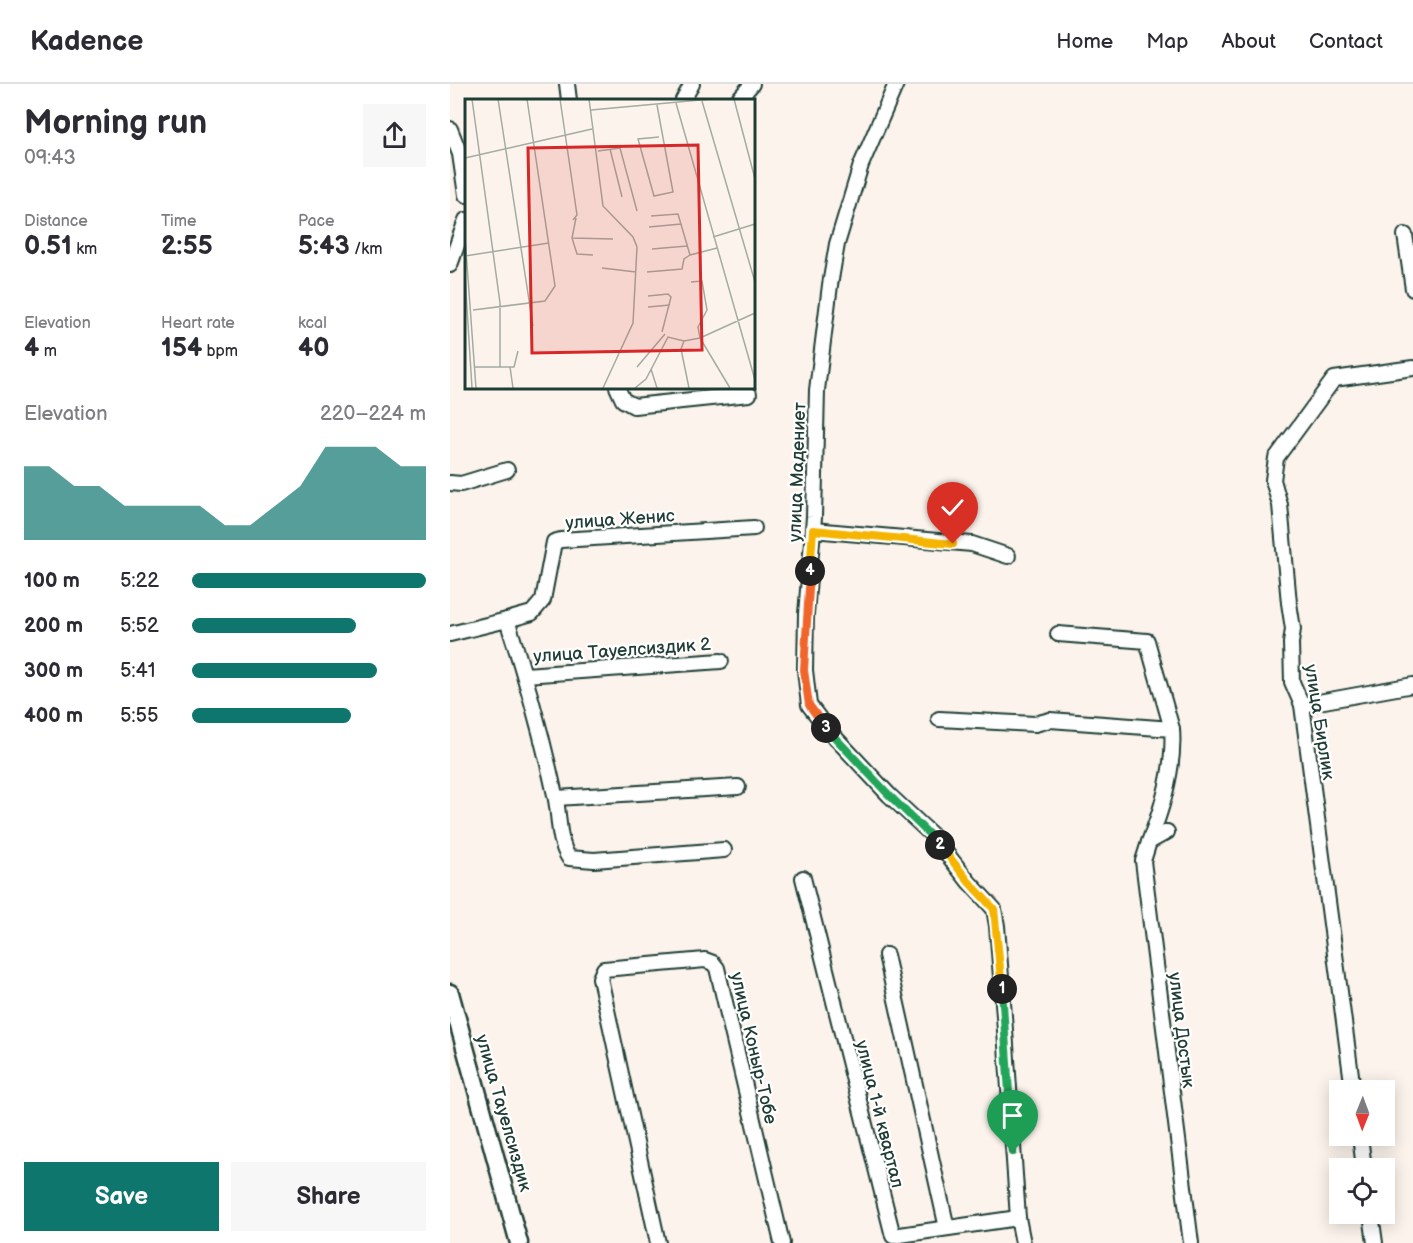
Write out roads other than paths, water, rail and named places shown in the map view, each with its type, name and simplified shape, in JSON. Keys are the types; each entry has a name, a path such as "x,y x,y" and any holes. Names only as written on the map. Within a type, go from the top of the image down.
{"street":[{"path":"567,84 569,99"},
{"path":"684,99 692,84"},
{"path":"739,99 752,84"},
{"name":"улица Мадениет","path":"896,84 861,165 837,244 817,390 813,530 804,670 809,705 829,731 889,795 932,835 969,882 994,909 1018,1218"},
{"path":"450,129 459,155 465,189"},
{"path":"450,265 465,223"},
{"path":"1405,235 1413,289"},
{"name":"улица Бирлик","path":"1352,1080 1302,705 1292,682 1293,628 1287,591 1280,505 1273,480 1276,458 1334,379 1413,368"},
{"path":"617,388 622,400 634,406 750,394"},
{"path":"450,483 461,484 507,470"},
{"name":"улица Женис","path":"507,620 532,614 543,600 554,542 754,528"},
{"path":"813,530 972,544 1008,556"},
{"path":"450,634 507,620"},
{"name":"улица Тауелсиздик 2","path":"507,620 525,675 556,798 563,849 569,858 594,860 724,850"},
{"name":"улица Достык","path":"1058,634 1147,641 1172,729 1173,746 1159,816 1143,861 1191,1243"},
{"name":"улица Тауелсиздик 2","path":"525,675 721,661"},
{"path":"1302,705 1413,685"},
{"path":"939,718 1035,724 1050,720 1172,729"},
{"path":"556,798 738,787"},
{"path":"1149,842 1167,832"},
{"name":"улица 1-й квартал","path":"803,878 892,1236 1018,1218"},
{"path":"886,955 947,1228"},
{"name":"улица Коныр-Тобе","path":"658,1243 600,978 604,969 705,960 714,963 717,968 782,1243"},
{"name":"улица Тауелсиздик","path":"450,993 519,1243"},
{"path":"1018,1218 1023,1243"},
{"path":"1372,1224 1375,1243"}]}
